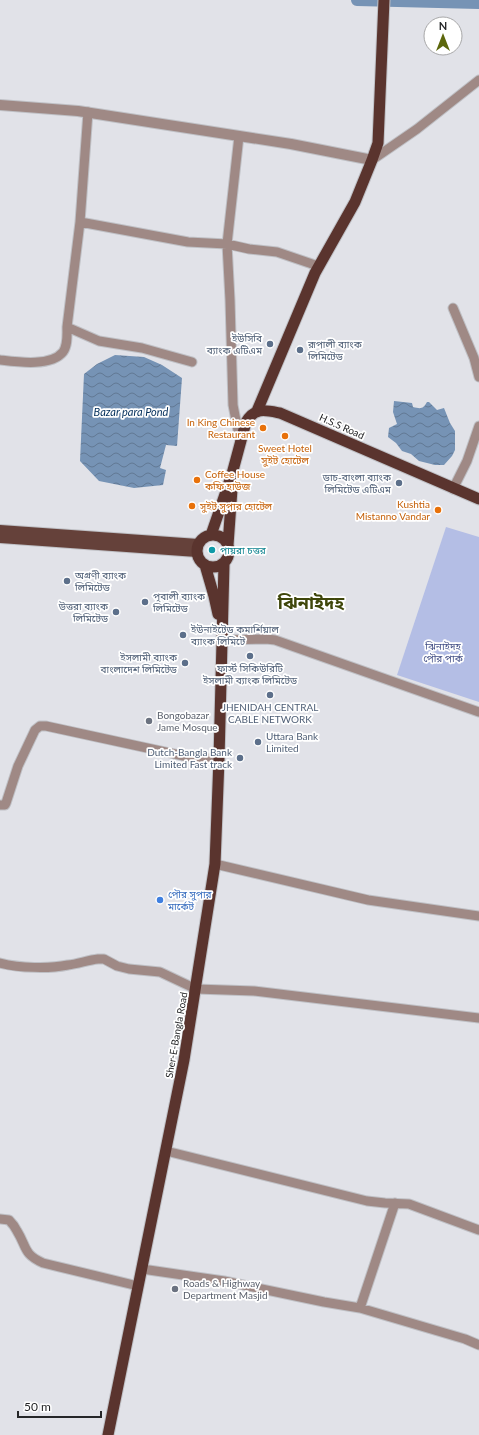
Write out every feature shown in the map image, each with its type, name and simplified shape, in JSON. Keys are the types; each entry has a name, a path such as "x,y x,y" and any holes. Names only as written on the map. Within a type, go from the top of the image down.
{"highway":[{"path":"211,535 232,474 246,422 250,416 258,411 318,266 355,202 378,142 384,0"},
{"name":"H.S.S Road","path":"258,411 280,413 479,499"},
{"path":"228,545 223,538 215,535 204,538 197,548 199,560 205,566 216,568 227,561 230,553 228,545 232,474"},
{"name":"Sher-E-Bangla Road","path":"108,1435 184,1060 215,864 224,564"},
{"name":"Sher-E-Bangla Road","path":"205,566 214,596 222,637"}],"main road":[{"path":"0,530 197,548"},
{"path":"0,538 197,548"}],"street":[{"path":"0,105 88,112 291,144 372,160 417,129 479,80"},
{"path":"0,360 38,363 55,359 63,352 66,343 80,222 88,112"},
{"path":"239,136 227,244 233,405 240,441"},
{"path":"80,222 188,242 227,244 249,249 277,252 318,266"},
{"path":"453,308 474,358 479,377"},
{"path":"67,327 99,341 142,348 192,362"},
{"path":"453,489 467,460 479,426"},
{"path":"222,637 275,640 479,712"},
{"path":"0,805 5,805 18,766 35,730 40,726 46,726 184,756 219,759"},
{"path":"215,864 368,900 479,916"},
{"path":"0,963 27,967 58,967 98,958 128,969 160,972 196,989 254,991 479,1018"},
{"path":"166,1151 358,1199 380,1203 409,1204 479,1230"},
{"path":"360,1308 394,1203"},
{"path":"0,1219 9,1220 17,1231 24,1248 32,1258 43,1263 138,1286"},
{"path":"142,1268 224,1281 360,1308 465,1339 479,1345"}],"green space":[{"name":"ঝিনাইদহ পৌর পার্ক","path":"446,527 479,537 479,702 397,675"}],"water":[{"name":"Bazar para Pond","path":"115,355 144,357 162,365 182,378 177,446 166,445 160,468 166,470 163,485 134,488 99,481 80,461 84,374 97,364"},
{"path":"394,401 412,403 413,407 420,408 429,402 437,410 444,408 455,431 455,450 444,465 435,465 419,461 411,454 402,451 396,443 388,437 389,428 397,424 393,412"}],"waterway":[{"path":"357,0 479,3"}],"place":[{"name":"ইউসিবি ব্যাংক এটিএম","path":"270,344"},
{"name":"রূপালী ব্যাংক লিমিটেড","path":"300,350"},
{"name":"In King Chinese Restaurant","path":"263,428"},
{"name":"Sweet Hotel সুইট হোটেল","path":"285,436"},
{"name":"Coffee House কফি হাউজ","path":"197,480"},
{"name":"ডাচ-বাংলা ব্যাংক লিমিটেড এটিএম","path":"399,483"},
{"name":"সুইট সুপার হোটেল","path":"192,506"},
{"name":"Kushtia Mistanno Vandar","path":"438,510"},
{"name":"পায়রা চত্তর","path":"212,550"},
{"name":"অগ্রণী ব্যাংক লিমিটেড","path":"67,581"},
{"name":"পূবালী ব্যাংক লিমিটেড","path":"145,602"},
{"name":"উত্তরা ব্যাংক লিমিটেড","path":"116,612"},
{"name":"ইউনাইটেড কমার্শিয়াল ব্যাংক লিমিটে","path":"183,635"},
{"name":"ফার্স্ট সিকিউরিটি ইসলামী ব্যাংক লিমিটেড","path":"250,656"},
{"name":"ইসলামী ব্যাংক বাংলাদেশ লিমিটেড","path":"185,663"},
{"name":"JHENIDAH CENTRAL CABLE NETWORK","path":"270,695"},
{"name":"Bongobazar Jame Mosque","path":"149,721"},
{"name":"Uttara Bank Limited","path":"258,742"},
{"name":"Dutch-Bangla Bank Limited Fast track","path":"240,758"},
{"name":"পৌর সুপার মার্কেট","path":"160,900"},
{"name":"Roads & Highway Department Masjid","path":"175,1289"}],"district":[{"name":"ঝিনাইদহ","path":"311,602"}]}
